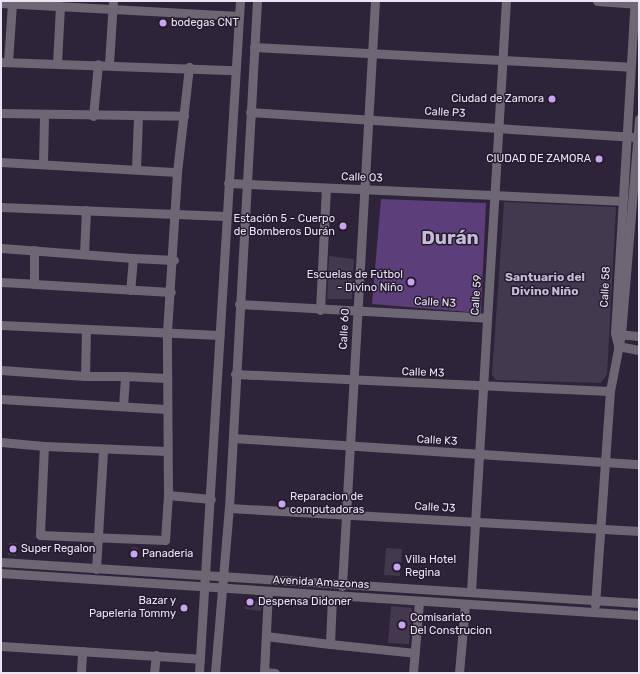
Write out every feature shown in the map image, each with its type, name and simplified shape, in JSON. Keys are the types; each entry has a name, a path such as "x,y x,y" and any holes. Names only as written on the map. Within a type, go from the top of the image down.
{"street":[{"path":"199,673 211,499 226,216 240,1"},
{"path":"215,673 229,508 235,374 257,1"},
{"name":"Calle 60","path":"342,586 376,1"},
{"name":"Calle 59","path":"471,591 506,1"},
{"path":"597,1 636,3"},
{"name":"Calle 58","path":"618,346 622,201 630,68 636,3"},
{"path":"1,4 60,6 113,5 239,16"},
{"path":"12,4 5,62 109,64 236,70"},
{"path":"109,64 113,5"},
{"path":"57,63 60,6"},
{"path":"254,47 372,54 502,59 630,68"},
{"path":"93,116 98,64"},
{"path":"44,446 40,535 96,536 165,540 168,494 166,409 167,332 174,260 177,172 189,67"},
{"name":"Calle P3","path":"250,112 368,121 638,137"},
{"path":"1,113 93,116 184,116"},
{"path":"44,115 44,164"},
{"path":"136,169 138,116"},
{"name":"Calle 58","path":"618,334 639,119"},
{"path":"1,162 177,172"},
{"name":"Calle O3","path":"228,183 326,189 494,194 622,201"},
{"path":"320,310 326,189"},
{"path":"1,207 226,216"},
{"path":"84,254 86,210"},
{"path":"1,248 174,260"},
{"path":"34,250 34,284"},
{"path":"130,290 133,258"},
{"path":"1,282 171,292"},
{"name":"Calle N3","path":"239,304 320,310 487,318"},
{"path":"1,325 220,335"},
{"path":"85,376 86,328"},
{"path":"618,334 639,336"},
{"path":"595,612 599,529 610,391 618,346 639,350"},
{"path":"1,370 85,376 166,378"},
{"name":"Calle M3","path":"235,374 354,382 610,391"},
{"path":"123,406 125,376"},
{"path":"1,399 166,409"},
{"name":"Calle K3","path":"233,438 350,448 639,464"},
{"path":"1,442 102,450 167,452"},
{"path":"96,569 96,536 102,450"},
{"path":"168,494 211,499"},
{"name":"Calle J3","path":"229,508 639,531"},
{"name":"Avenida Amazonas","path":"1,562 206,578 342,586 471,591 639,603"},
{"name":"Avenida Amazonas","path":"1,574 205,589 639,615"},
{"path":"268,592 264,672 275,673"},
{"path":"330,644 332,596"},
{"path":"413,673 419,601"},
{"path":"459,673 465,604"},
{"path":"266,636 415,653"},
{"path":"1,646 82,650 200,659"},
{"path":"81,673 82,650"},
{"path":"154,673 156,655"}],"shaded area":[{"path":"381,199 486,203 481,313 372,304"}],"building":[{"name":"Santuario del Divino Niño","path":"504,202 616,207 607,374 601,383 496,380 492,375"},
{"path":"329,256 354,259 352,299 327,299"},
{"name":"Super Regalon","path":"9,543 17,543 16,556 8,555"},
{"name":"Panaderia","path":"132,547 138,548 137,560 130,559"},
{"name":"Villa Hotel Regina","path":"386,548 402,549 400,576 384,575"},
{"path":"246,601 262,602 261,611 245,609"},
{"name":"Comisariato Del Construcion","path":"391,606 412,608 409,644 388,643"}],"place":[{"name":"bodegas CNT","path":"163,23"},
{"name":"Ciudad de Zamora","path":"552,99"},
{"name":"CIUDAD DE ZAMORA","path":"599,159"},
{"name":"Estación 5 - Cuerpo de Bomberos Durán","path":"343,226"},
{"name":"Escuelas de Fútbol - Divino Niño","path":"411,282"},
{"name":"Reparacion de computadoras","path":"282,504"},
{"name":"Super Regalon","path":"13,549"},
{"name":"Panaderia","path":"134,554"},
{"name":"Villa Hotel Regina","path":"397,567"},
{"name":"Despensa Didoner","path":"250,602"},
{"name":"Bazar y Papeleria Tommy","path":"184,608"},
{"name":"Comisariato Del Construcion","path":"402,625"}],"district":[{"name":"Durán","path":"450,238"},
{"name":"Santuario del Divino Niño","path":"545,285"}]}
